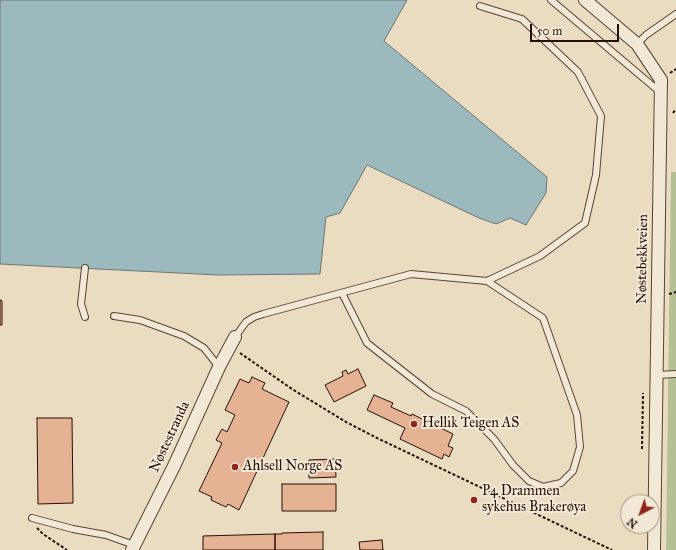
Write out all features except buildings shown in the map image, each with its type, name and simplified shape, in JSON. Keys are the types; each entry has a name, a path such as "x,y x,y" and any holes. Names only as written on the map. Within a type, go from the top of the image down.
{"street":[{"name":"Nøstebekkveien","path":"585,0 637,44 661,80 654,550"},
{"name":"Nøstestranda","path":"133,547 175,464 232,341"}],"lane":[{"path":"551,0 661,93"},
{"path":"480,6 522,19 578,72 601,116 596,175 586,223 540,256 487,281"},
{"path":"637,44 646,35 676,14"},
{"path":"85,268 81,304 85,317"},
{"path":"232,341 246,322 254,317 411,274 487,281 543,318 577,415 580,447 573,471 561,483 543,488 528,481 513,465 494,440 466,411 432,394 367,343 342,293"},
{"path":"114,316 140,320 184,336 204,348 219,367"},
{"path":"657,375 676,374"},
{"path":"32,518 73,529 106,535 133,547"}],"path":[{"path":"232,341 292,389 346,422 611,550"},
{"path":"32,518 39,531 66,550"}],"green space":[{"path":"671,172 676,172 676,550 666,550"}],"water":[{"path":"0,0 407,0 384,41 547,177 546,193 526,225 510,218 496,224 479,218 367,165 340,213 326,217 320,274 218,275 0,264"}],"place":[{"name":"Hellik Teigen AS","path":"414,424"},
{"name":"Ahlsell Norge AS","path":"235,467"},
{"name":"P4 Drammen sykehus Brakerøya","path":"474,500"}]}
